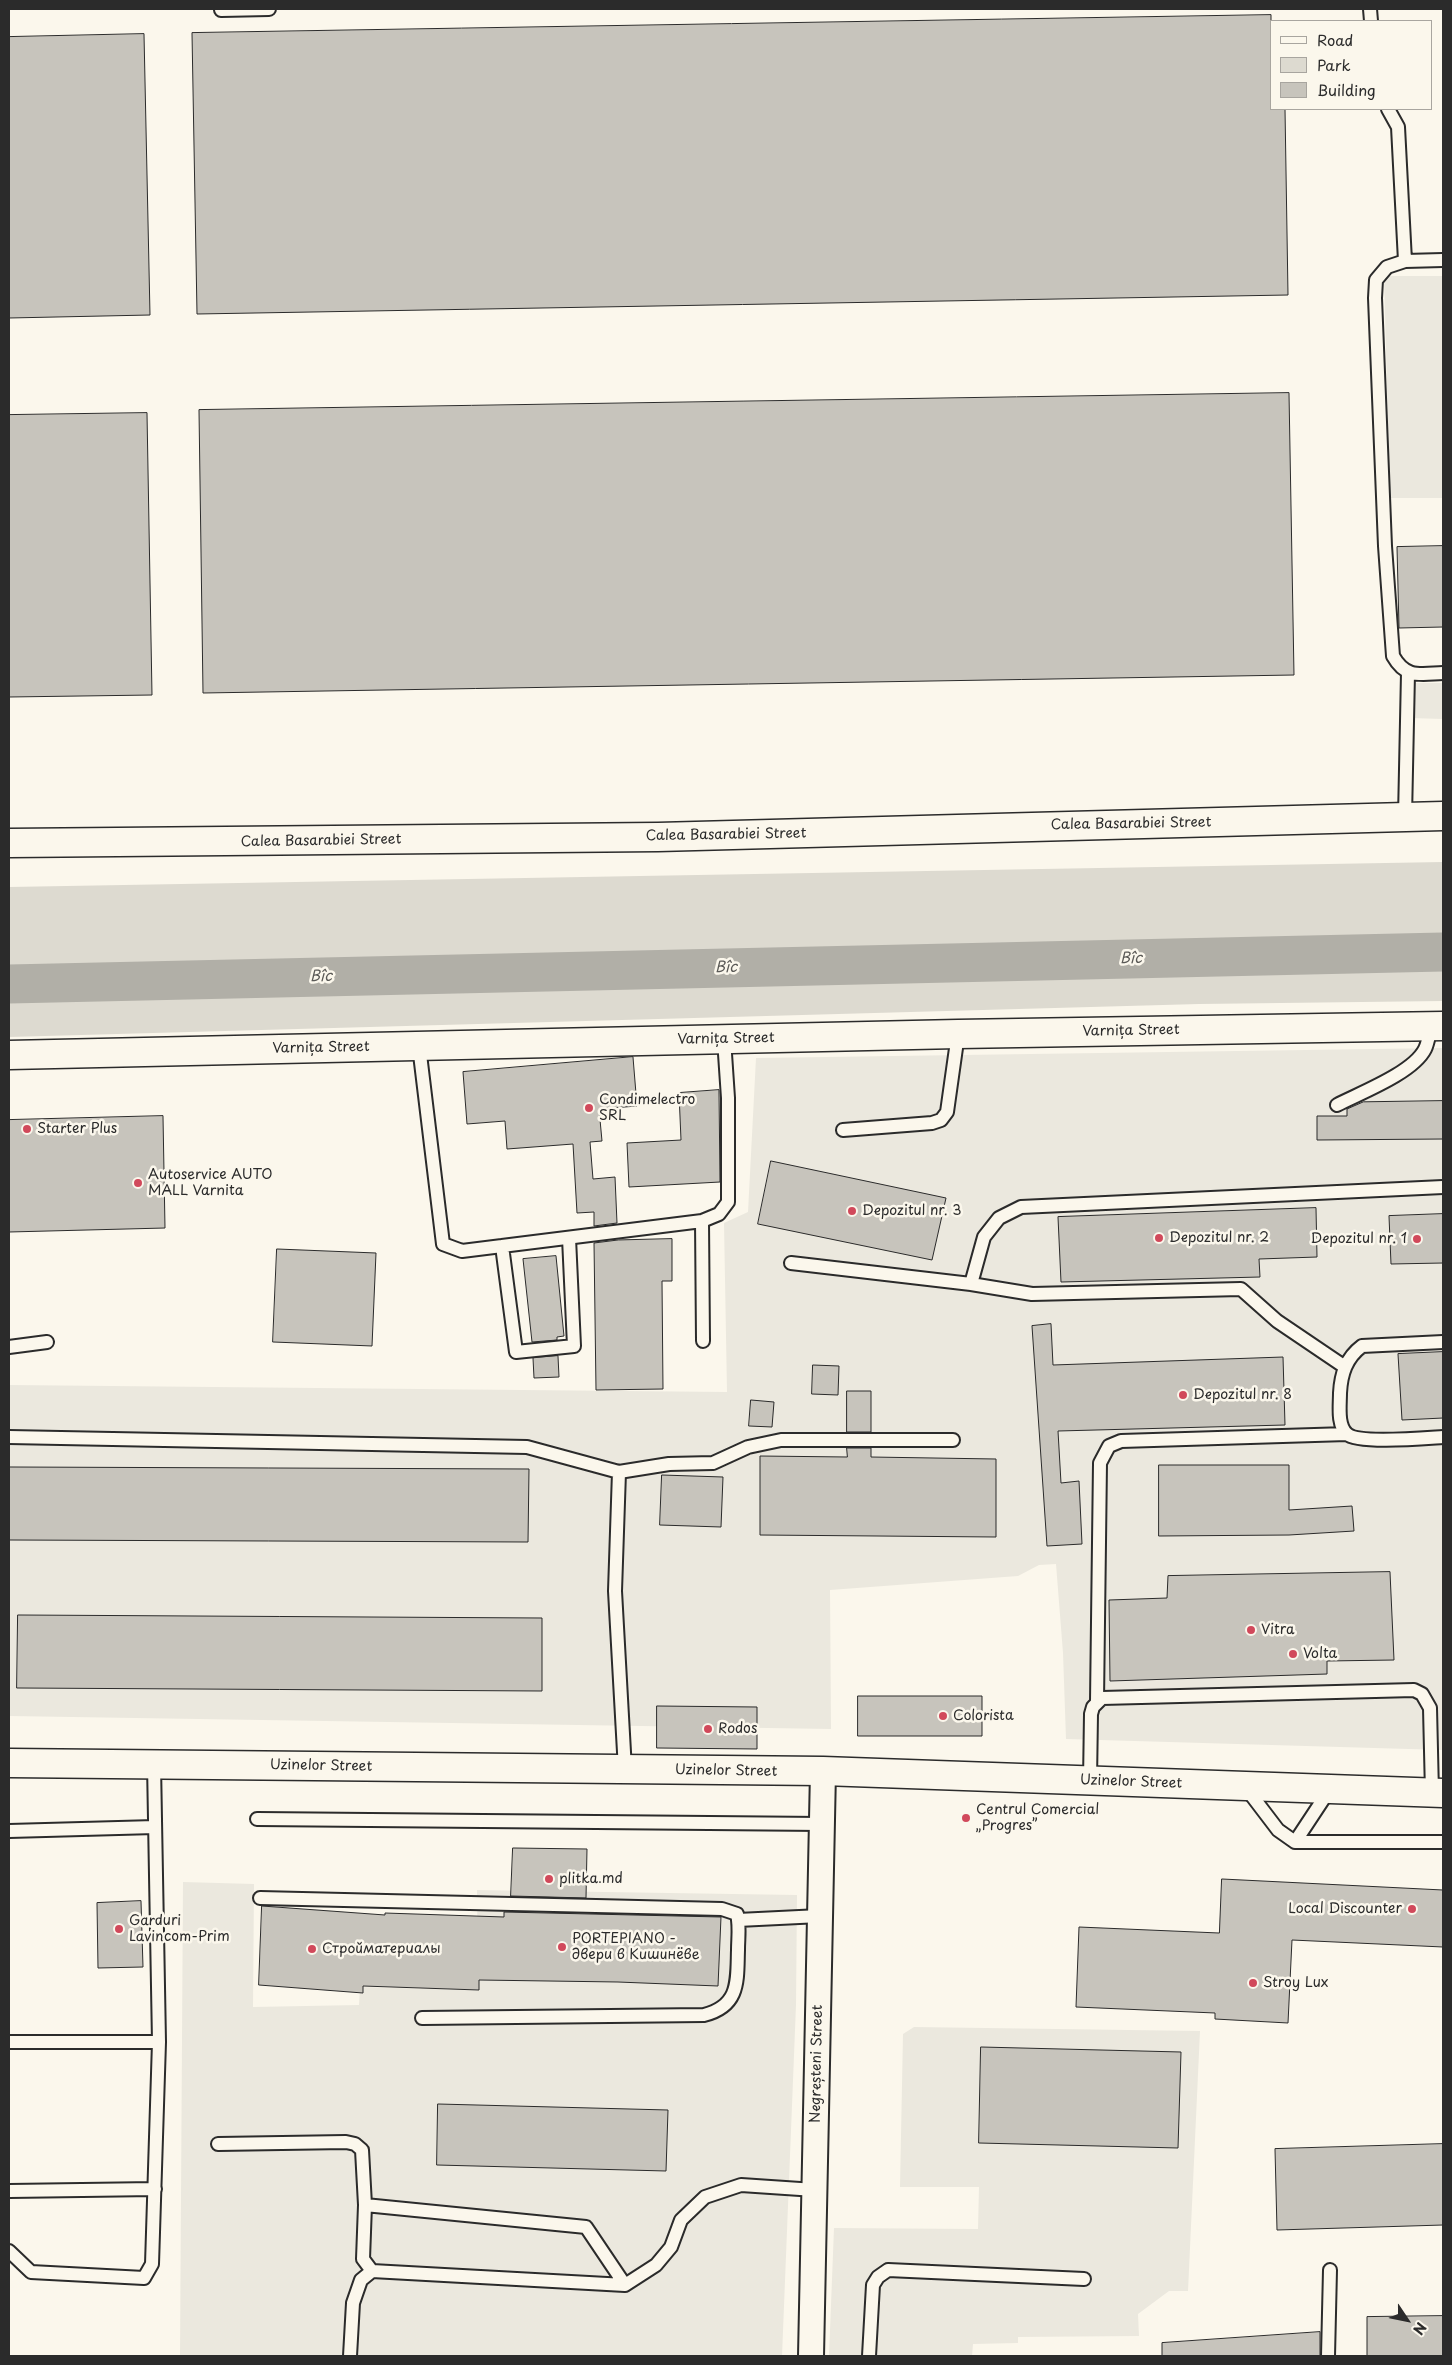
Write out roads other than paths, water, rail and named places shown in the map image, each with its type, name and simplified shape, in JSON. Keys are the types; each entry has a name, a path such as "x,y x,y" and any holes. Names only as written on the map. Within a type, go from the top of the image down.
{"main road":[{"name":"Calea Basarabiei Street","path":"9,843 658,836 1443,816"},
{"name":"Varnița Street","path":"9,1054 958,1034 1437,1027"},
{"name":"Uzinelor Street","path":"9,1763 823,1772 1438,1793"}],"street":[{"name":"Negreșteni Street","path":"811,2356 823,1772"}],"lane":[{"path":"221,10 269,9"},
{"path":"1389,110 1398,127 1405,261"},
{"path":"1443,260 1405,261 1387,267 1376,280 1375,298 1390,629 1393,656 1399,667 1408,673 1443,673"},
{"path":"1405,818 1408,673"},
{"path":"1337,1105 1399,1073 1415,1061 1425,1050 1437,1027"},
{"path":"843,1130 932,1123 941,1120 947,1112 958,1034"},
{"path":"419,1046 443,1244 462,1251 702,1220 718,1214 728,1202 728,1098 724,1039"},
{"path":"971,1284 984,1237 999,1218 1021,1207 1443,1187"},
{"path":"702,1220 703,1340"},
{"path":"502,1246 516,1352 574,1346 569,1238"},
{"path":"791,1263 971,1284 1032,1294 1241,1289 1276,1321 1345,1367"},
{"path":"9,1347 47,1342"},
{"path":"1347,1434 1341,1423 1340,1407 1345,1367 1356,1351 1362,1346 1443,1342"},
{"path":"1090,1780 1091,1714 1097,1701 1100,1463 1109,1446 1121,1441 1347,1434 1360,1440 1443,1437"},
{"path":"9,1437 527,1447 618,1472 669,1464 714,1463 748,1447 781,1440 953,1440"},
{"path":"618,1472 615,1591 625,1770"},
{"path":"1097,1701 1102,1698 1414,1690 1422,1694 1430,1708 1438,1793"},
{"path":"9,2251 31,2272 144,2278 152,2264 159,2042 154,1764"},
{"path":"1244,1786 1278,1830 1295,1842 1443,1842"},
{"path":"1295,1842 1330,1789"},
{"path":"257,1819 822,1824"},
{"path":"9,1831 155,1827"},
{"path":"260,1898 722,1909 734,1912 738,1920 735,1989 724,2006 715,2012 704,2015 422,2018"},
{"path":"738,1920 820,1916"},
{"path":"9,2042 159,2042"},
{"path":"218,2144 346,2142 355,2144 362,2150 365,2205 363,2259 372,2271"},
{"path":"350,2356 353,2303 360,2280 372,2271 625,2285 656,2265 671,2247 681,2220 705,2197 741,2185 814,2190"},
{"path":"9,2191 154,2189"},
{"path":"365,2205 586,2227 625,2285"},
{"path":"870,2356 873,2285 878,2277 888,2270 1084,2279"},
{"path":"1328,2356 1330,2270"}],"waterway":[{"name":"Bîc","path":"9,984 1443,952"}],"place":[{"name":"Condimelectro SRL","path":"589,1108"},
{"name":"Starter Plus","path":"27,1129"},
{"name":"Autoservice AUTO MALL Varnita","path":"138,1183"},
{"name":"Depozitul nr. 3","path":"852,1211"},
{"name":"Depozitul nr. 2","path":"1159,1238"},
{"name":"Depozitul nr. 1","path":"1417,1239"},
{"name":"Depozitul nr. 8","path":"1183,1395"},
{"name":"Vitra","path":"1251,1630"},
{"name":"Volta","path":"1293,1654"},
{"name":"Colorista","path":"943,1716"},
{"name":"Rodos","path":"708,1729"},
{"name":"Centrul Comercial „Progres”","path":"966,1818"},
{"name":"plitka.md","path":"549,1879"},
{"name":"Local Discounter","path":"1412,1909"},
{"name":"Garduri Lavincom-Prim","path":"119,1929"},
{"name":"PORTEPIANO - двери в Кишинёве","path":"562,1947"},
{"name":"Стройматериалы","path":"312,1949"},
{"name":"Stroy Lux","path":"1253,1983"}]}
